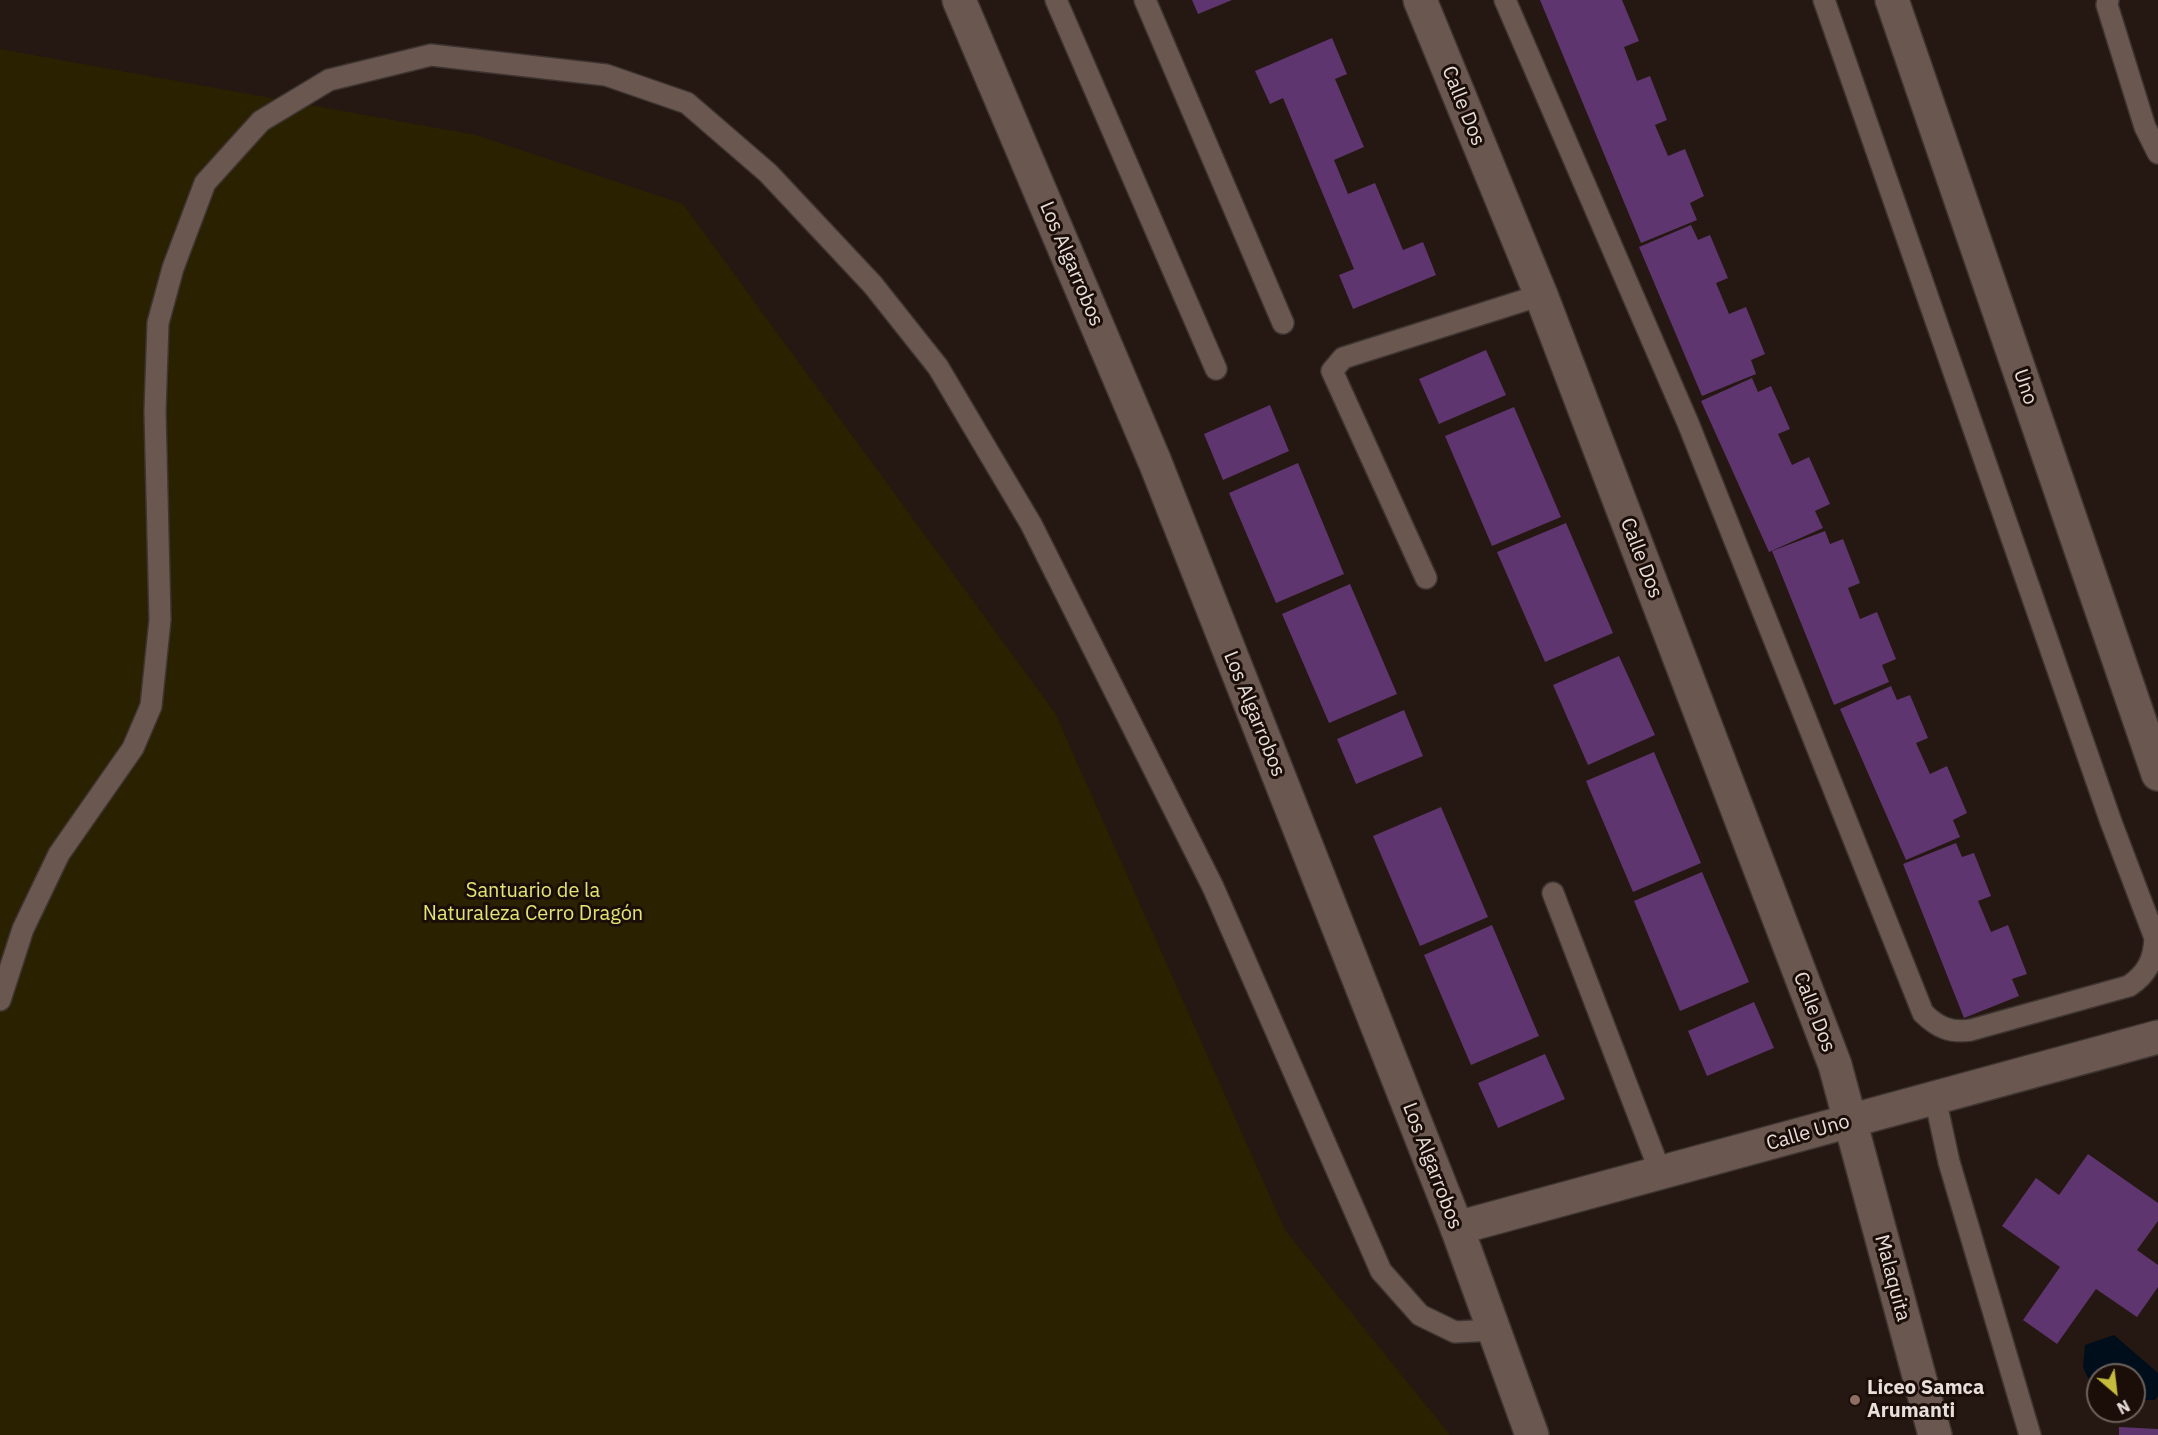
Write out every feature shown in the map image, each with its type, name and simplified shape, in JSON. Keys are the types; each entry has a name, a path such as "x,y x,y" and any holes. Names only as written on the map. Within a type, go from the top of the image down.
{"street":[{"name":"Los Algarrobos","path":"959,0 1155,462 1457,1228 1532,1435"},
{"name":"Calle Dos","path":"1420,0 1541,295 1835,1065 1850,1121"},
{"name":"Uno","path":"1892,0 2158,774"},
{"name":"Calle Uno","path":"1457,1228 1661,1174 2158,1036"},
{"name":"Malaquita","path":"1850,1121 1935,1435"}],"lane":[{"path":"1056,0 1216,369"},
{"path":"1145,0 1282,323"},
{"path":"1505,0 1688,423 1923,1013 1943,1029 1957,1032 2128,986 2146,972 2154,950 2155,938 2107,811 1824,0"},
{"path":"2108,0 2107,5 2145,127 2158,153"},
{"path":"0,1000 23,929 58,854 133,748 151,706 160,620 156,411 158,323 173,268 205,183 261,121 328,80 431,55 606,75 687,103 768,173 873,285 938,367 1031,524 1213,887 1381,1271 1420,1315 1455,1332 1494,1330"},
{"path":"1426,578 1332,371 1343,358 1541,295"},
{"path":"1553,893 1661,1174"},
{"path":"1935,1098 1949,1162 2030,1435"}],"sand":[{"name":"Santuario de la Naturaleza Cerro Dragón","path":"0,49 476,135 683,204 1055,713 1285,1230 1450,1435 0,1435"}],"water":[{"path":"2114,1335 2158,1373 2158,1396 2155,1400 2146,1400 2146,1363 2086,1363 2086,1373 2083,1367 2085,1345"}],"building":[{"path":"1192,0 1232,0 1198,14"},
{"path":"1540,0 1622,0 1639,41 1624,47 1637,81 1650,76 1667,120 1655,125 1668,156 1685,149 1704,196 1690,203 1697,220 1641,243"},
{"path":"1332,38 1347,74 1335,79 1364,147 1334,160 1348,194 1375,183 1403,250 1423,242 1436,275 1353,309 1339,275 1354,269 1283,98 1270,104 1255,71"},
{"path":"1691,225 1698,240 1710,235 1728,278 1716,283 1729,314 1746,307 1765,354 1751,360 1756,374 1702,396 1639,247"},
{"path":"1486,350 1506,395 1439,424 1419,379"},
{"path":"1752,378 1758,392 1771,386 1790,429 1778,434 1792,465 1809,457 1830,504 1815,511 1823,528 1769,552 1701,401"},
{"path":"1270,405 1289,451 1223,480 1204,434"},
{"path":"1514,407 1561,517 1492,546 1445,436"},
{"path":"1298,463 1344,574 1276,603 1229,493"},
{"path":"1566,523 1613,633 1545,662 1497,552"},
{"path":"1825,531 1830,544 1843,539 1860,583 1848,588 1860,619 1877,612 1896,659 1882,665 1889,682 1834,705 1772,551"},
{"path":"1350,584 1397,694 1329,723 1282,614"},
{"path":"1619,656 1655,735 1588,765 1553,685"},
{"path":"1891,686 1897,700 1910,695 1928,738 1916,743 1930,774 1947,766 1967,813 1953,820 1960,837 1906,860 1840,709"},
{"path":"1404,710 1423,756 1356,784 1337,739"},
{"path":"1654,752 1701,863 1633,892 1586,781"},
{"path":"1441,807 1488,917 1420,946 1373,836"},
{"path":"1956,843 1962,857 1974,853 1991,896 1978,901 1991,932 2008,925 2027,974 2012,979 2019,996 1964,1018 1903,864"},
{"path":"1702,872 1749,982 1680,1011 1634,901"},
{"path":"1492,925 1539,1036 1471,1065 1424,955"},
{"path":"1754,1002 1774,1048 1707,1076 1688,1031"},
{"path":"1545,1054 1565,1099 1498,1128 1478,1083"},
{"path":"2088,1154 2158,1203 2158,1221 2137,1250 2158,1265 2158,1287 2137,1317 2096,1289 2057,1344 2023,1320 2060,1267 2002,1226 2036,1178 2059,1195"},
{"path":"2119,1427 2158,1429 2158,1435 2119,1435"}],"place":[{"name":"Liceo Samca Arumanti","path":"1855,1400"}]}
